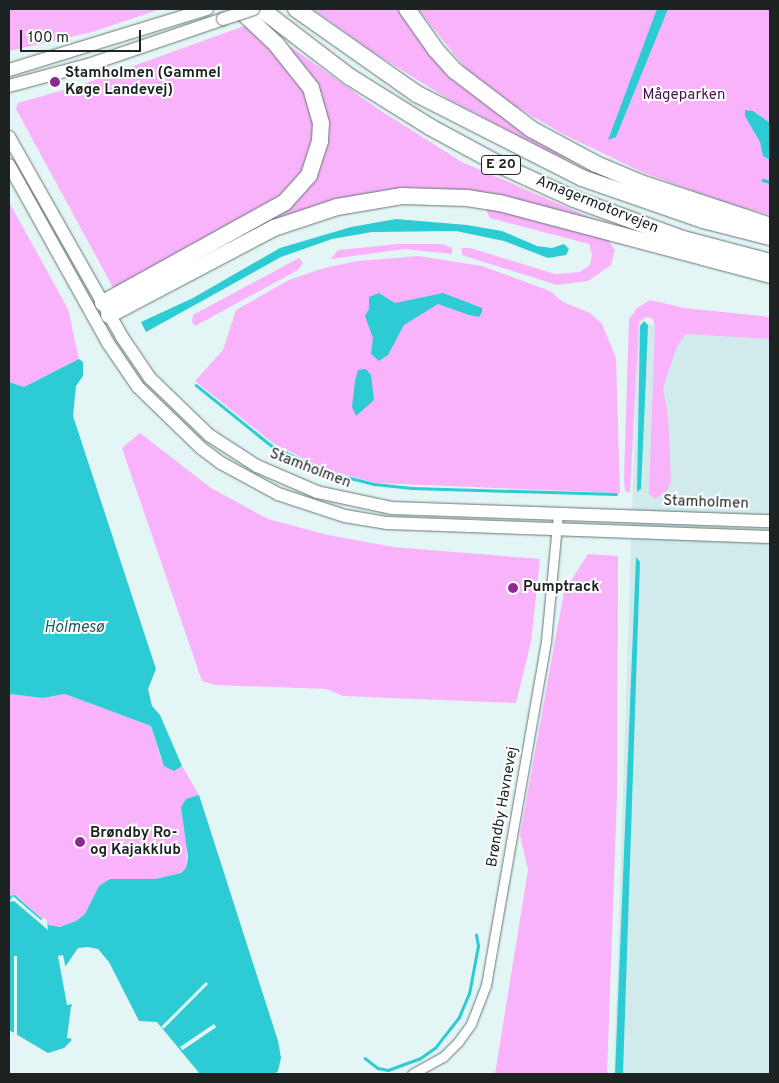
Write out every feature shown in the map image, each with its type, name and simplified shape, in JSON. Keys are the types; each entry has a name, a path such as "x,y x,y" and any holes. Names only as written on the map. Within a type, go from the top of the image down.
{"highway":[{"path":"106,309 285,202 309,175 320,141 319,114 311,88 276,44 240,9"},
{"name":"Amagermotorvejen","path":"261,9 350,77 430,127 504,167 574,199 683,239 770,262"},
{"name":"Amagermotorvejen","path":"296,9 417,94 582,178 704,220 770,237"},
{"path":"407,9 430,43 455,70 531,130 641,183 770,226"},
{"path":"106,309 274,228 336,207 402,196 467,198 500,203 770,274"}],"street":[{"path":"9,70 205,9"},
{"path":"9,86 91,64 252,9"},
{"name":"Stamholmen","path":"9,137 106,309 150,378 191,420 229,449 286,480 352,501 392,508 770,521"},
{"path":"9,165 93,316 133,380 179,430 221,463 278,494 345,516 388,523 770,537"},
{"path":"93,316 106,309"},
{"name":"Brøndby Havnevej","path":"412,1074 443,1056 458,1042 480,1005 486,985 546,641 558,514"}],"shaded area":[{"path":"638,324 770,331 770,1074 614,1074"}],"green space":[{"path":"9,9 161,9 92,32 9,51"},
{"path":"313,9 401,9 440,60 628,184 552,153 450,100 373,52"},
{"name":"Mågeparken","path":"418,9 770,9 770,215 726,203 642,172 563,134 515,106 466,69"},
{"path":"247,25 296,76 307,95 314,117 312,159 279,200 115,291 16,109 18,103 78,86"},
{"path":"291,47 378,109 462,162 596,220 594,223 516,201 343,199 122,304 283,210 325,143 287,49"},
{"path":"9,202 68,309 79,359 24,387 9,382"},
{"path":"485,208 521,215 607,239 615,250 611,265 588,281 557,285 462,255 462,248 470,248 555,274 580,272 590,265 592,255 589,244 490,218"},
{"path":"398,244 442,244 452,248 452,254 405,249 331,259 338,250"},
{"path":"418,256 482,266 550,291 563,302 590,313 602,324 616,358 620,493 376,483 324,469 273,443 195,381 223,350 236,310 289,280 324,268 358,261"},
{"path":"299,258 303,263 298,270 195,326 192,322 193,315"},
{"path":"650,300 684,308 770,317 770,339 686,334 677,346 663,388 668,415 671,481 666,492 655,499 649,494 655,327 653,319 646,317 639,322 630,493 625,491 624,479 629,319 637,308"},
{"path":"140,433 211,488 268,519 328,535 393,547 540,559 531,642 516,703 343,696 327,689 216,685 202,681 122,448"},
{"path":"588,554 618,556 617,795 607,1074 495,1074 528,870 520,835 564,592"},
{"path":"9,694 43,698 65,694 151,726 161,759 173,769 182,766 199,795 186,799 181,807 187,843 186,868 181,873 155,879 110,879 99,886 85,914 76,921 60,927 49,925 16,895 9,896"}],"water":[{"path":"657,9 668,9 616,137 608,140"},
{"path":"745,110 753,111 770,123 770,160 763,156 760,142 745,116"},
{"path":"396,219 467,225 502,231 537,246 552,248 564,244 569,249 566,255 548,258 504,241 456,231 372,232 332,239 281,257 146,332 141,322 193,298 280,248 351,227"},
{"path":"379,293 395,303 443,293 482,308 482,312 479,317 438,304 404,325 388,355 379,361 371,354 373,338 365,316 369,309 369,297"},
{"path":"644,321 648,325 645,400 641,489 637,492 640,326"},
{"name":"Holmesø","path":"79,359 83,362 83,376 76,386 73,416 156,669 148,689 152,706 160,715 182,766 174,771 164,766 151,726 65,694 43,698 9,694 9,382 24,387"},
{"path":"366,369 371,375 374,400 356,416 352,407 355,381 358,370"},
{"path":"636,557 640,562 623,1074 615,1074"},
{"path":"199,795 278,1041 281,1058 278,1071 275,1074 200,1074 157,1022 139,1021 109,962 98,949 88,947 78,948 65,967 75,1022 71,1041 64,1048 48,1053 9,1030 9,896 15,895 49,925 60,927 76,921 85,914 99,886 110,879 155,879 181,873 186,868 188,857 181,807 186,799"}],"pier":[{"path":"13,896 41,920 44,918 47,920 48,930 14,901 9,902"},
{"path":"63,955 73,1004 67,1005 58,956"},
{"path":"14,956 17,956 17,1038 14,1038"},
{"path":"206,982 208,984 164,1029 161,1027"},
{"path":"71,1006 76,1007 74,1039 67,1038"},
{"path":"214,1024 216,1027 182,1050 180,1047"}],"waterway":[{"path":"763,180 770,182"},
{"path":"196,385 272,446 327,472 374,484 412,488 616,494"},
{"path":"365,1058 378,1068 388,1070 419,1059 435,1048 459,1017 469,994 478,946 476,935"}],"place":[{"name":"Stamholmen (Gammel Køge Landevej)","path":"55,82"},
{"name":"Pumptrack","path":"513,588"},
{"name":"Brøndby Ro- og Kajakklub","path":"80,842"}]}
